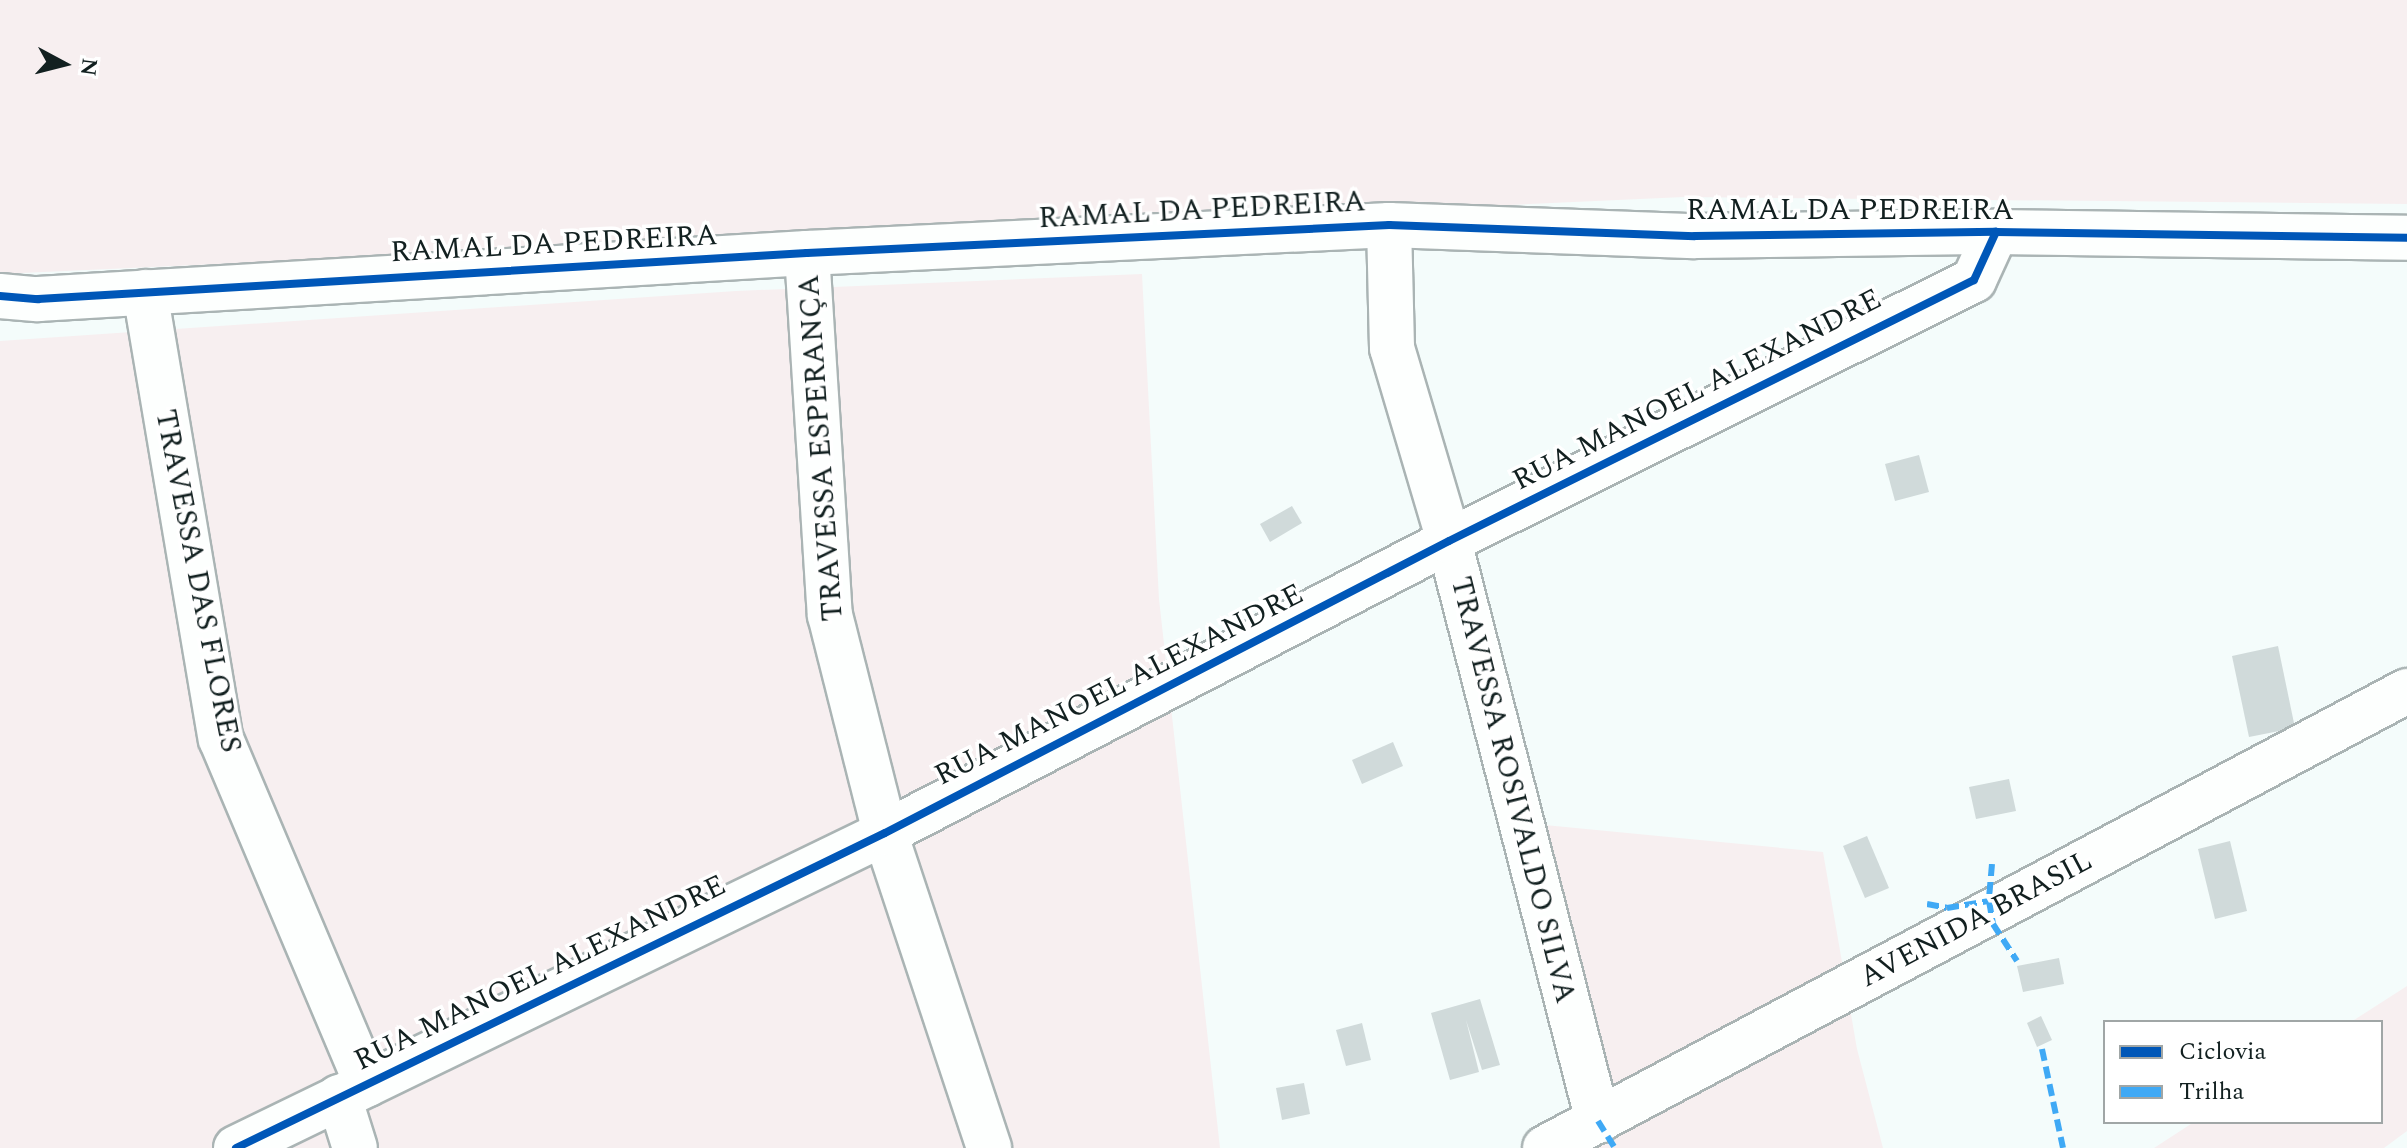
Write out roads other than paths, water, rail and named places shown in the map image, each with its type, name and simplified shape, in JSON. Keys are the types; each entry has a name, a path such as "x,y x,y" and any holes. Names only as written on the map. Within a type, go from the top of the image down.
{"street":[{"name":"RAMAL DA PEDREIRA","path":"0,296 38,299 807,253 1389,225 1695,236 1996,232 2407,238"},
{"name":"TRAVESSA ROSIVALDO SILVA","path":"1389,225 1392,348 1449,541 1598,1121"},
{"name":"RUA MANOEL ALEXANDRE","path":"236,1148 885,833 1449,541 1974,280 1996,232"},
{"name":"TRAVESSA ESPERANÇA","path":"807,253 830,615 885,833 989,1148"},
{"name":"TRAVESSA DAS FLORES","path":"145,292 221,739 353,1090 355,1148"},
{"name":"AVENIDA BRASIL","path":"1545,1148 2407,691"}]}
